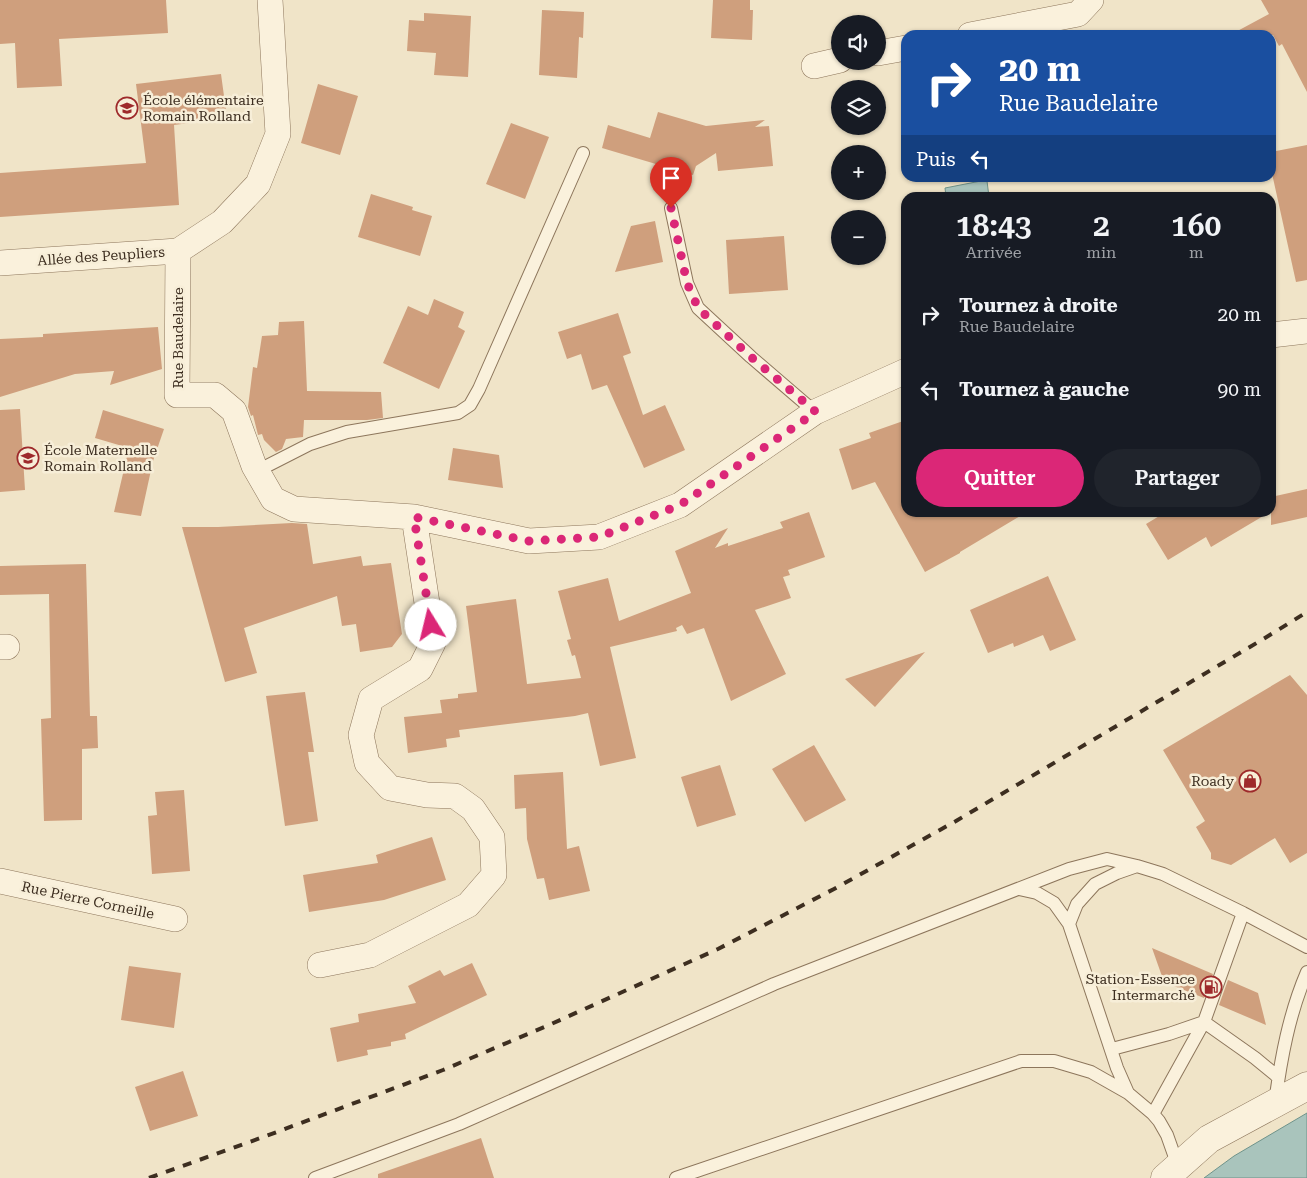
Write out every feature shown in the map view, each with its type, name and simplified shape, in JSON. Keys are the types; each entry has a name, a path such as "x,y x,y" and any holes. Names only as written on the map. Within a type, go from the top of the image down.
{"street":[{"name":"Allée des Peupliers","path":"0,264 178,251 222,222 258,184 278,134 270,0"},
{"path":"996,30 1078,14 1091,0"},
{"path":"886,52 901,49"},
{"path":"814,66 831,62"},
{"name":"Rue Baudelaire","path":"178,251 177,395 215,395 234,411 256,471 274,499 294,509 414,517 529,541 599,537 680,505 816,412 901,373"},
{"path":"1276,334 1307,331"},
{"path":"320,965 370,955 468,905 494,875 492,837 473,809 455,796 390,788 367,763 361,735 370,699 420,669 433,642 414,517"},
{"name":"Rue Pierre Corneille","path":"0,881 176,918"},
{"path":"1172,1172 1209,1139 1277,1090 1307,1086"}],"lane":[{"path":"256,471 310,444 348,432 458,413 470,405 480,389 583,153"},
{"path":"671,208 687,283 698,308 751,357 816,412"},
{"path":"316,1178 466,1120 782,981 1069,869 1106,859 1163,874 1307,947"},
{"path":"1069,924 1077,904 1095,884 1117,873 1138,866"},
{"path":"1019,888 1054,902 1069,924 1117,1068 1128,1093"},
{"path":"1153,1114 1204,1022 1243,913"},
{"path":"1277,1090 1282,1052 1298,993 1307,972"},
{"path":"1112,1049 1169,1034 1204,1022"},
{"path":"1204,1022 1255,1058 1277,1090"},
{"path":"676,1178 1021,1061 1054,1061 1091,1072 1128,1093 1153,1114 1168,1135 1172,1172"}],"water":[{"path":"976,182 987,182 988,192 945,192 945,188"},
{"path":"1307,1113 1307,1178 1204,1178 1234,1156"}],"building":[{"path":"0,0 166,0 168,33 59,39 62,86 17,88 15,43 0,44"},
{"path":"713,0 750,0 750,10 753,10 752,40 711,38"},
{"path":"1261,0 1307,0 1307,92 1282,44 1279,46 1276,40 1276,30 1239,30 1269,14"},
{"path":"542,10 584,12 583,38 579,37 577,78 539,75"},
{"path":"424,13 471,16 468,77 434,75 436,53 407,51 409,20 424,21"},
{"path":"221,74 227,118 174,125 179,205 0,217 0,173 146,163 136,84"},
{"path":"318,84 358,96 340,155 301,143"},
{"path":"658,112 706,126 765,120 755,127 769,126 773,166 718,171 716,153 696,166 693,175 602,148 608,125 650,138"},
{"path":"511,123 549,137 525,199 486,184"},
{"path":"1307,145 1307,280 1296,282 1274,182 1276,182 1276,151"},
{"path":"371,194 413,207 412,210 432,216 420,256 358,237"},
{"path":"655,221 663,262 615,272 631,226"},
{"path":"784,236 788,290 729,294 726,240"},
{"path":"434,299 464,312 458,327 465,331 439,389 383,363 408,306 428,315"},
{"path":"618,313 631,353 623,356 643,415 665,405 685,450 644,468 607,385 592,390 581,354 567,359 558,332"},
{"path":"304,321 307,391 381,392 383,418 367,420 304,420 303,437 286,439 282,449 276,452 264,440 262,434 258,435 253,415 251,416 248,407 253,367 257,368 262,336 278,335 279,322"},
{"path":"158,327 162,369 110,385 114,371 75,374 0,397 0,339 43,337 43,334"},
{"path":"20,409 25,490 0,492 0,410"},
{"path":"103,410 164,429 153,461 141,516 114,512 129,448 95,438"},
{"path":"901,422 901,517 1019,517 925,572 875,482 852,490 839,449 871,438 869,433"},
{"path":"453,448 499,455 503,488 448,480"},
{"path":"1307,489 1307,517 1271,525 1271,517 1276,517 1276,496"},
{"path":"809,512 825,557 788,570 790,575 783,577 791,598 755,610 786,674 731,701 704,628 687,634 682,625 676,628 677,631 610,647 636,758 600,766 588,713 459,730 460,737 446,739 447,747 408,753 404,717 442,713 440,700 458,698 458,694 477,692 466,606 516,599 527,684 581,678 575,655 572,656 567,640 571,639 558,591 608,578 619,621 691,593 675,551 728,528 715,548 728,543 728,546 783,528 780,522"},
{"path":"1158,517 1262,517 1211,547 1206,537 1168,560 1146,524"},
{"path":"307,524 313,564 361,556 363,566 391,563 402,634 392,647 360,652 356,624 342,626 337,596 244,628 257,673 225,682 182,527"},
{"path":"86,564 90,716 97,716 98,748 82,749 82,820 44,821 41,719 51,718 49,594 0,595 0,566"},
{"path":"1048,576 1076,640 1050,651 1043,635 1014,647 1013,643 988,653 970,610"},
{"path":"925,652 875,707 845,679"},
{"path":"1290,675 1307,695 1307,853 1290,863 1275,838 1231,865 1211,859 1211,853 1196,827 1205,821 1163,750"},
{"path":"305,692 314,752 308,752 318,821 285,826 266,696"},
{"path":"814,745 846,800 805,822 772,769"},
{"path":"720,765 736,815 697,827 681,777"},
{"path":"563,772 567,849 579,846 590,891 549,900 544,878 537,879 527,839 526,808 515,809 514,775"},
{"path":"184,790 190,871 152,874 148,816 157,815 155,792"},
{"path":"432,837 446,880 384,900 309,912 303,875 378,863 376,855"},
{"path":"1152,948 1213,974 1204,998 1164,982"},
{"path":"472,963 487,995 405,1034 406,1039 391,1042 391,1046 367,1050 368,1055 337,1062 330,1028 359,1022 358,1014 416,1003 408,986 440,970 444,976"},
{"path":"129,966 181,973 174,1028 121,1020"},
{"path":"1228,980 1258,993 1266,1025 1219,1005"},
{"path":"183,1071 198,1116 150,1131 135,1087"},
{"path":"481,1138 494,1178 378,1178 378,1174"}],"railway":[{"path":"149,1178 443,1070 549,1025 718,949 834,889 956,821 1307,612"}],"place":[{"name":"École élémentaire Romain Rolland","path":"127,108"},
{"name":"École Maternelle Romain Rolland","path":"28,458"},
{"name":"Roady","path":"1250,781"},
{"name":"Station-Essence Intermarché","path":"1211,987"}],"route":[{"path":"431,625 414,517 529,541 599,537 680,505 816,412 751,357 698,308 687,283 671,208"}]}
